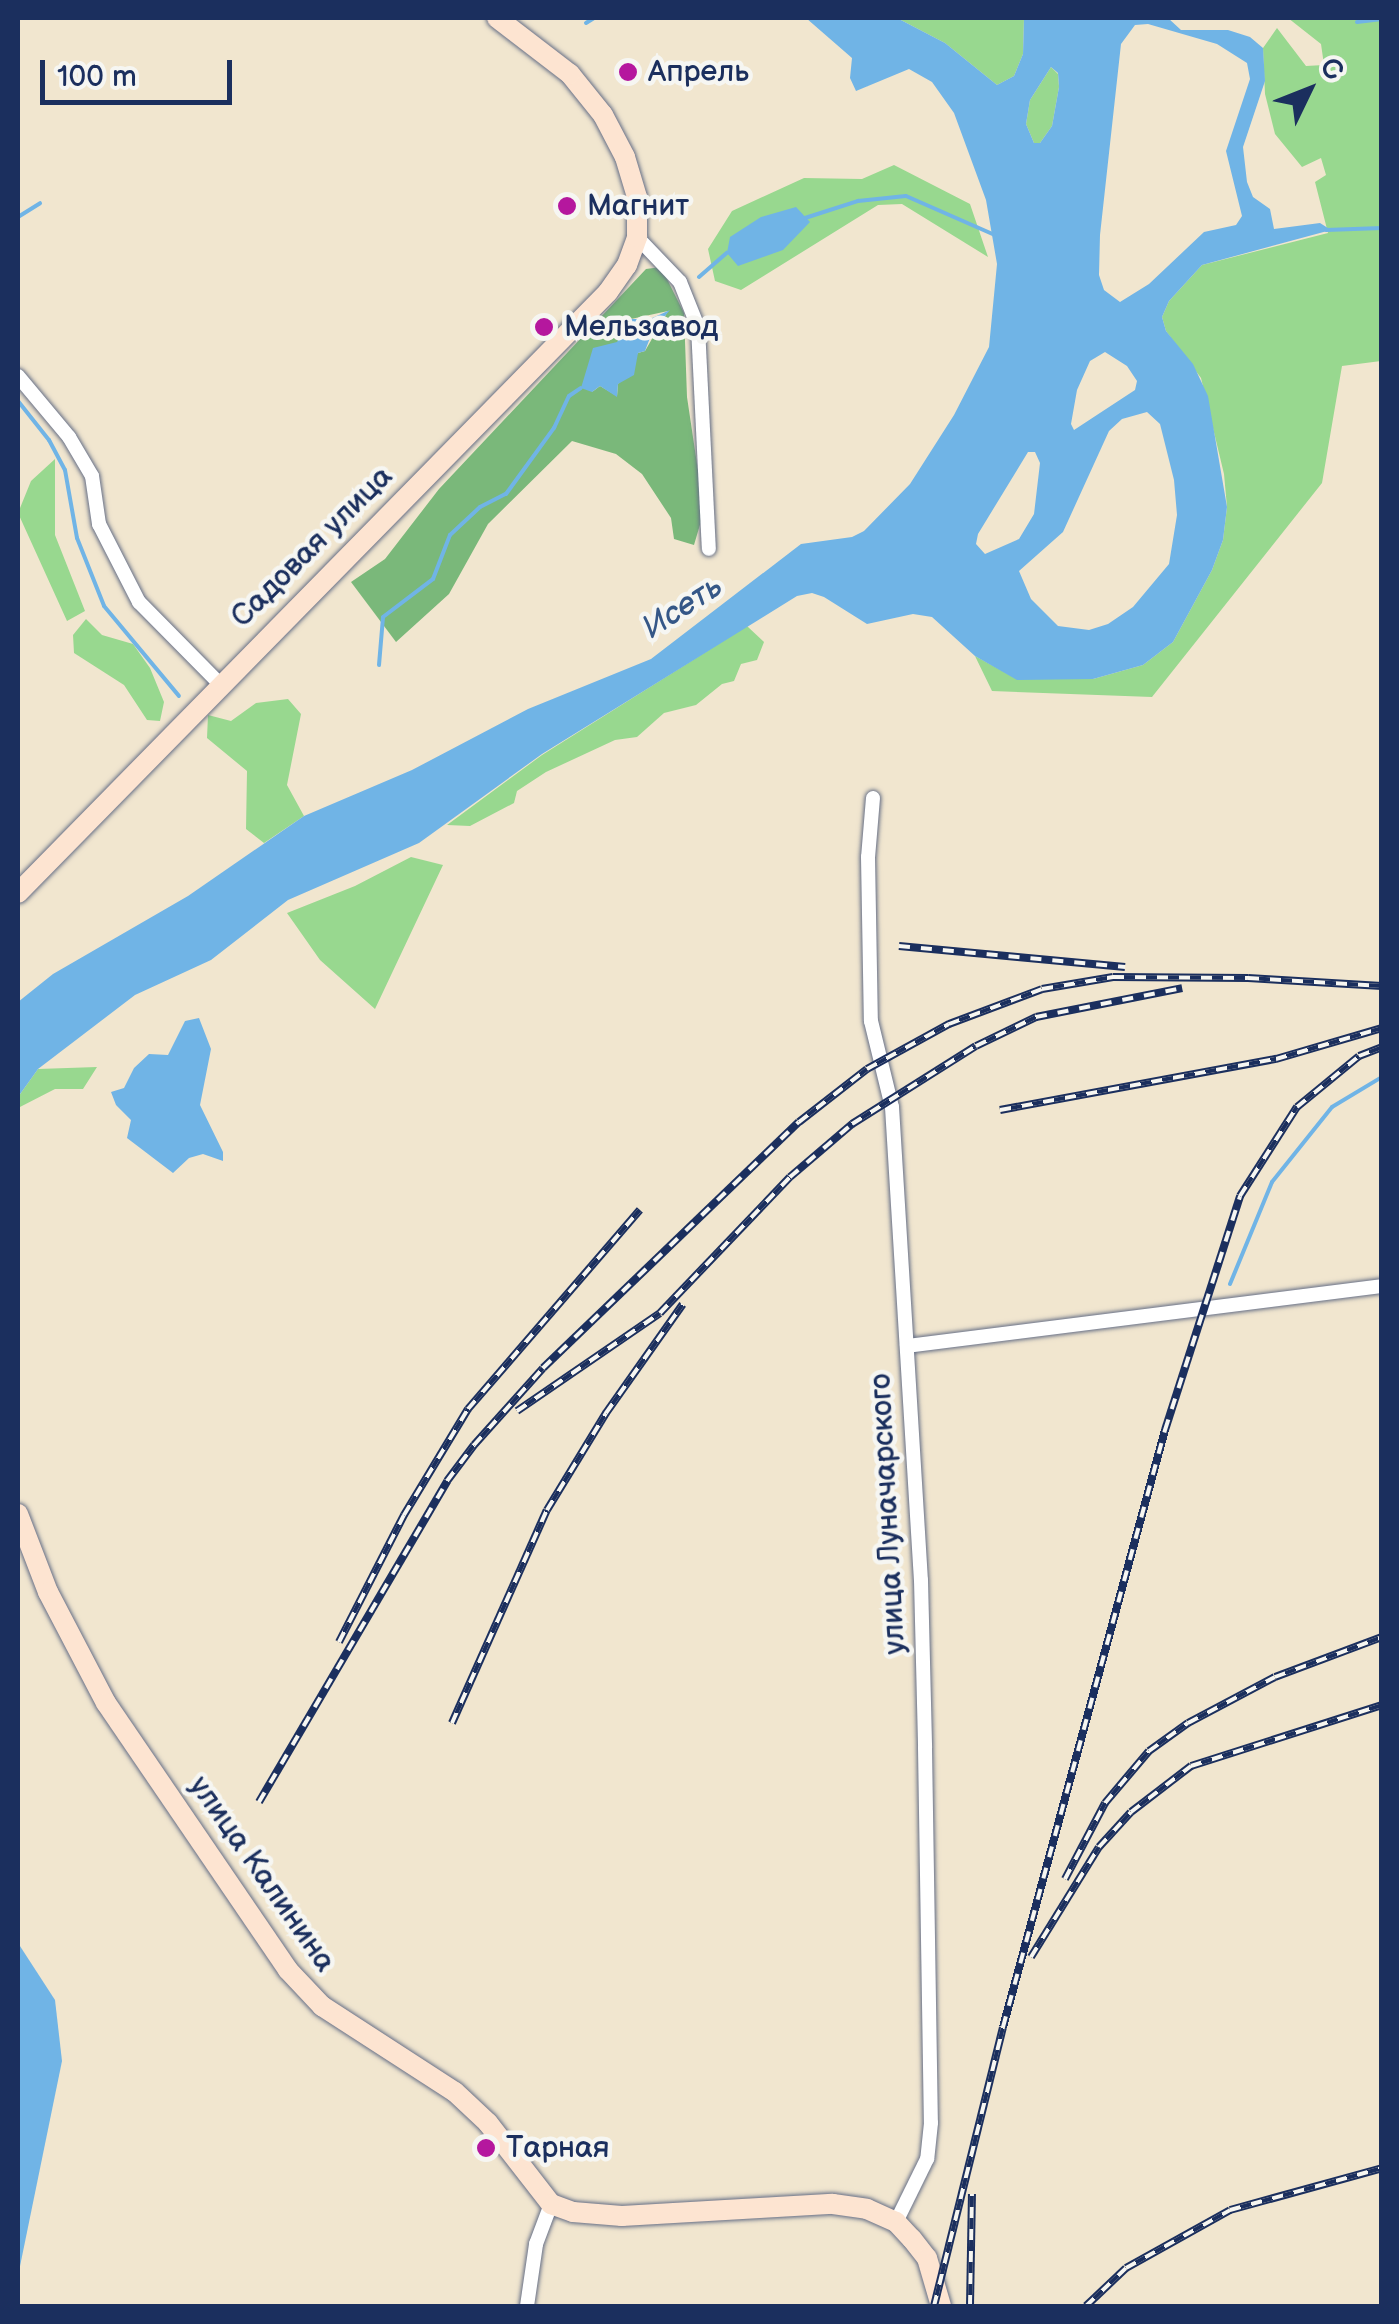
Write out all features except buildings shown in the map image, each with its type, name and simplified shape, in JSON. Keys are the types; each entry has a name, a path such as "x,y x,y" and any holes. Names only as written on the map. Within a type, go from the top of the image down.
{"main road":[{"path":"497,18 570,74 603,114 625,157 637,197 637,236"},
{"name":"Садовая улица","path":"18,893 219,683 608,292 627,265 637,236"},
{"name":"улица Калинина","path":"18,1514 48,1592 106,1703 288,1970 322,2006 455,2092 488,2123 551,2204"},
{"path":"551,2204 573,2212 622,2216 832,2204 867,2209 896,2222 927,2258 940,2306"}],"street":[{"path":"637,236 680,282 698,327 709,549"},
{"path":"18,376 69,437 92,476 99,524 139,602 219,683"},
{"name":"улица Луначарского","path":"873,798 868,857 871,1021 892,1107 921,1580 930,2123 927,2159 896,2222"},
{"path":"906,1346 1382,1286"},
{"path":"528,2306 536,2244 551,2204"}],"green space":[{"path":"897,18 1024,18 1023,54 1014,76 997,85 945,43"},
{"path":"1288,18 1381,18 1381,361 1342,366 1322,483 1152,697 992,691 975,656 1017,679 1093,679 1143,665 1173,642 1212,570 1223,540 1227,507 1224,474 1201,378 1166,331 1162,317 1169,301 1202,265 1328,233 1315,182 1326,175 1321,158 1302,167 1275,134 1265,94 1263,48 1277,28 1306,66 1324,65 1321,44"},
{"path":"1051,67 1058,74 1059,87 1052,126 1040,143 1034,143 1026,124 1030,100"},
{"path":"894,165 970,204 988,257 902,204 878,205 741,290 715,281 708,249 732,211 804,178 862,179"},
{"path":"661,267 684,313 687,397 704,511 694,545 674,539 671,518 642,474 616,454 572,441 488,524 449,594 396,642 351,582 385,559 439,489 646,269","holes":["668,311 645,351 638,353 618,384 617,396 600,386 592,392 631,319"]},
{"path":"55,459 55,535 85,611 67,621 18,513 31,481"},
{"path":"86,619 102,635 133,644 150,668 164,702 160,721 147,720 124,685 74,653 73,635"},
{"path":"747,626 764,642 757,660 741,664 734,681 722,684 696,705 664,713 637,737 615,740 546,772 517,791 514,803 470,826 447,825 542,755"},
{"path":"288,699 301,714 287,785 304,816 264,843 246,829 247,771 207,738 208,715 231,721 256,703"},
{"path":"411,857 443,865 375,1009 320,960 287,913 355,886"},
{"path":"97,1067 83,1089 55,1089 18,1108 18,1097 38,1069"}],"water":[{"path":"806,18 897,18 945,43 997,85 1014,76 1023,54 1024,18 1168,18 1181,30 1228,30 1250,37 1263,48 1265,81 1243,147 1247,182 1253,197 1270,209 1274,229 1320,223 1331,230 1202,265 1169,301 1162,317 1166,331 1193,364 1208,396 1227,507 1223,540 1212,570 1173,642 1143,665 1093,679 1017,680 975,656 932,617 913,614 867,624 824,597 812,593 797,596 542,754 419,843 288,900 211,960 135,995 38,1069 18,1097 18,1002 53,974 188,896 304,816 412,770 528,709 651,659 801,544 852,537 864,531 910,484 954,415 989,347 997,264 986,200 954,113 932,82 909,69 856,91 850,78 852,58","holes":["1148,24 1217,44 1247,63 1250,79 1226,151 1242,216 1236,225 1204,232 1149,284 1120,302 1104,290 1099,275 1100,235 1121,44 1135,25","1051,67 1058,73 1059,87 1052,126 1040,143 1034,143 1026,124 1030,100","1105,352 1127,366 1137,381 1135,390 1074,430 1071,424 1077,390 1090,361","1147,412 1160,424 1174,480 1177,515 1169,564 1133,607 1108,624 1089,630 1058,626 1031,599 1019,571 1063,532 1109,431 1122,419","1028,452 1035,452 1040,463 1034,514 1019,539 985,554 976,544 978,534"]},
{"path":"796,207 810,222 783,250 738,266 727,253 730,237 761,217"},
{"path":"670,310 653,330 645,351 638,353 634,375 618,384 617,397 600,386 592,392 581,388 593,348 617,342 631,319 650,319"},
{"path":"199,1018 211,1049 200,1105 223,1152 223,1161 203,1154 189,1158 173,1173 127,1138 131,1120 116,1105 111,1092 124,1088 134,1068 149,1054 168,1055 185,1021"},
{"path":"18,1943 55,2000 62,2061 18,2276"}],"waterway":[{"path":"586,23 594,18"},
{"path":"1357,22 1382,19"},
{"path":"805,218 858,201 906,196 995,235"},
{"path":"18,217 40,203"},
{"path":"1326,230 1382,228"},
{"path":"699,277 727,253"},
{"path":"379,665 383,617 433,579 450,535 480,507 506,494 554,428 569,396 581,388"},
{"path":"18,401 49,440 65,470 77,538 104,606 179,696"},
{"path":"1230,1284 1272,1182 1332,1107 1382,1077"}],"railway":[{"path":"899,946 1125,967"},
{"path":"259,1802 447,1481 474,1445 543,1368 799,1122 867,1069 949,1024 1042,989 1113,977 1248,978 1382,986"},
{"path":"517,1411 660,1313 790,1177 852,1124 976,1046 1036,1017 1182,988"},
{"path":"1000,1110 1276,1059 1382,1028"},
{"path":"934,2306 1003,2027 1165,1430 1240,1196 1297,1107 1359,1056 1382,1047"},
{"path":"339,1642 404,1515 468,1409 640,1210"},
{"path":"452,1723 547,1510 606,1413 683,1304"},
{"path":"1065,1879 1105,1803 1149,1751 1188,1723 1275,1677 1382,1637"},
{"path":"1031,1957 1099,1847 1131,1812 1191,1766 1382,1705"},
{"path":"1086,2306 1126,2268 1230,2210 1382,2168"},
{"path":"970,2306 972,2194"}],"place":[{"name":"Апрель","path":"628,72"},
{"name":"Магнит","path":"567,206"},
{"name":"Мельзавод","path":"544,327"},
{"name":"Тарная","path":"486,2148"}],"water label":[{"name":"Исеть","path":"683,608"}]}
